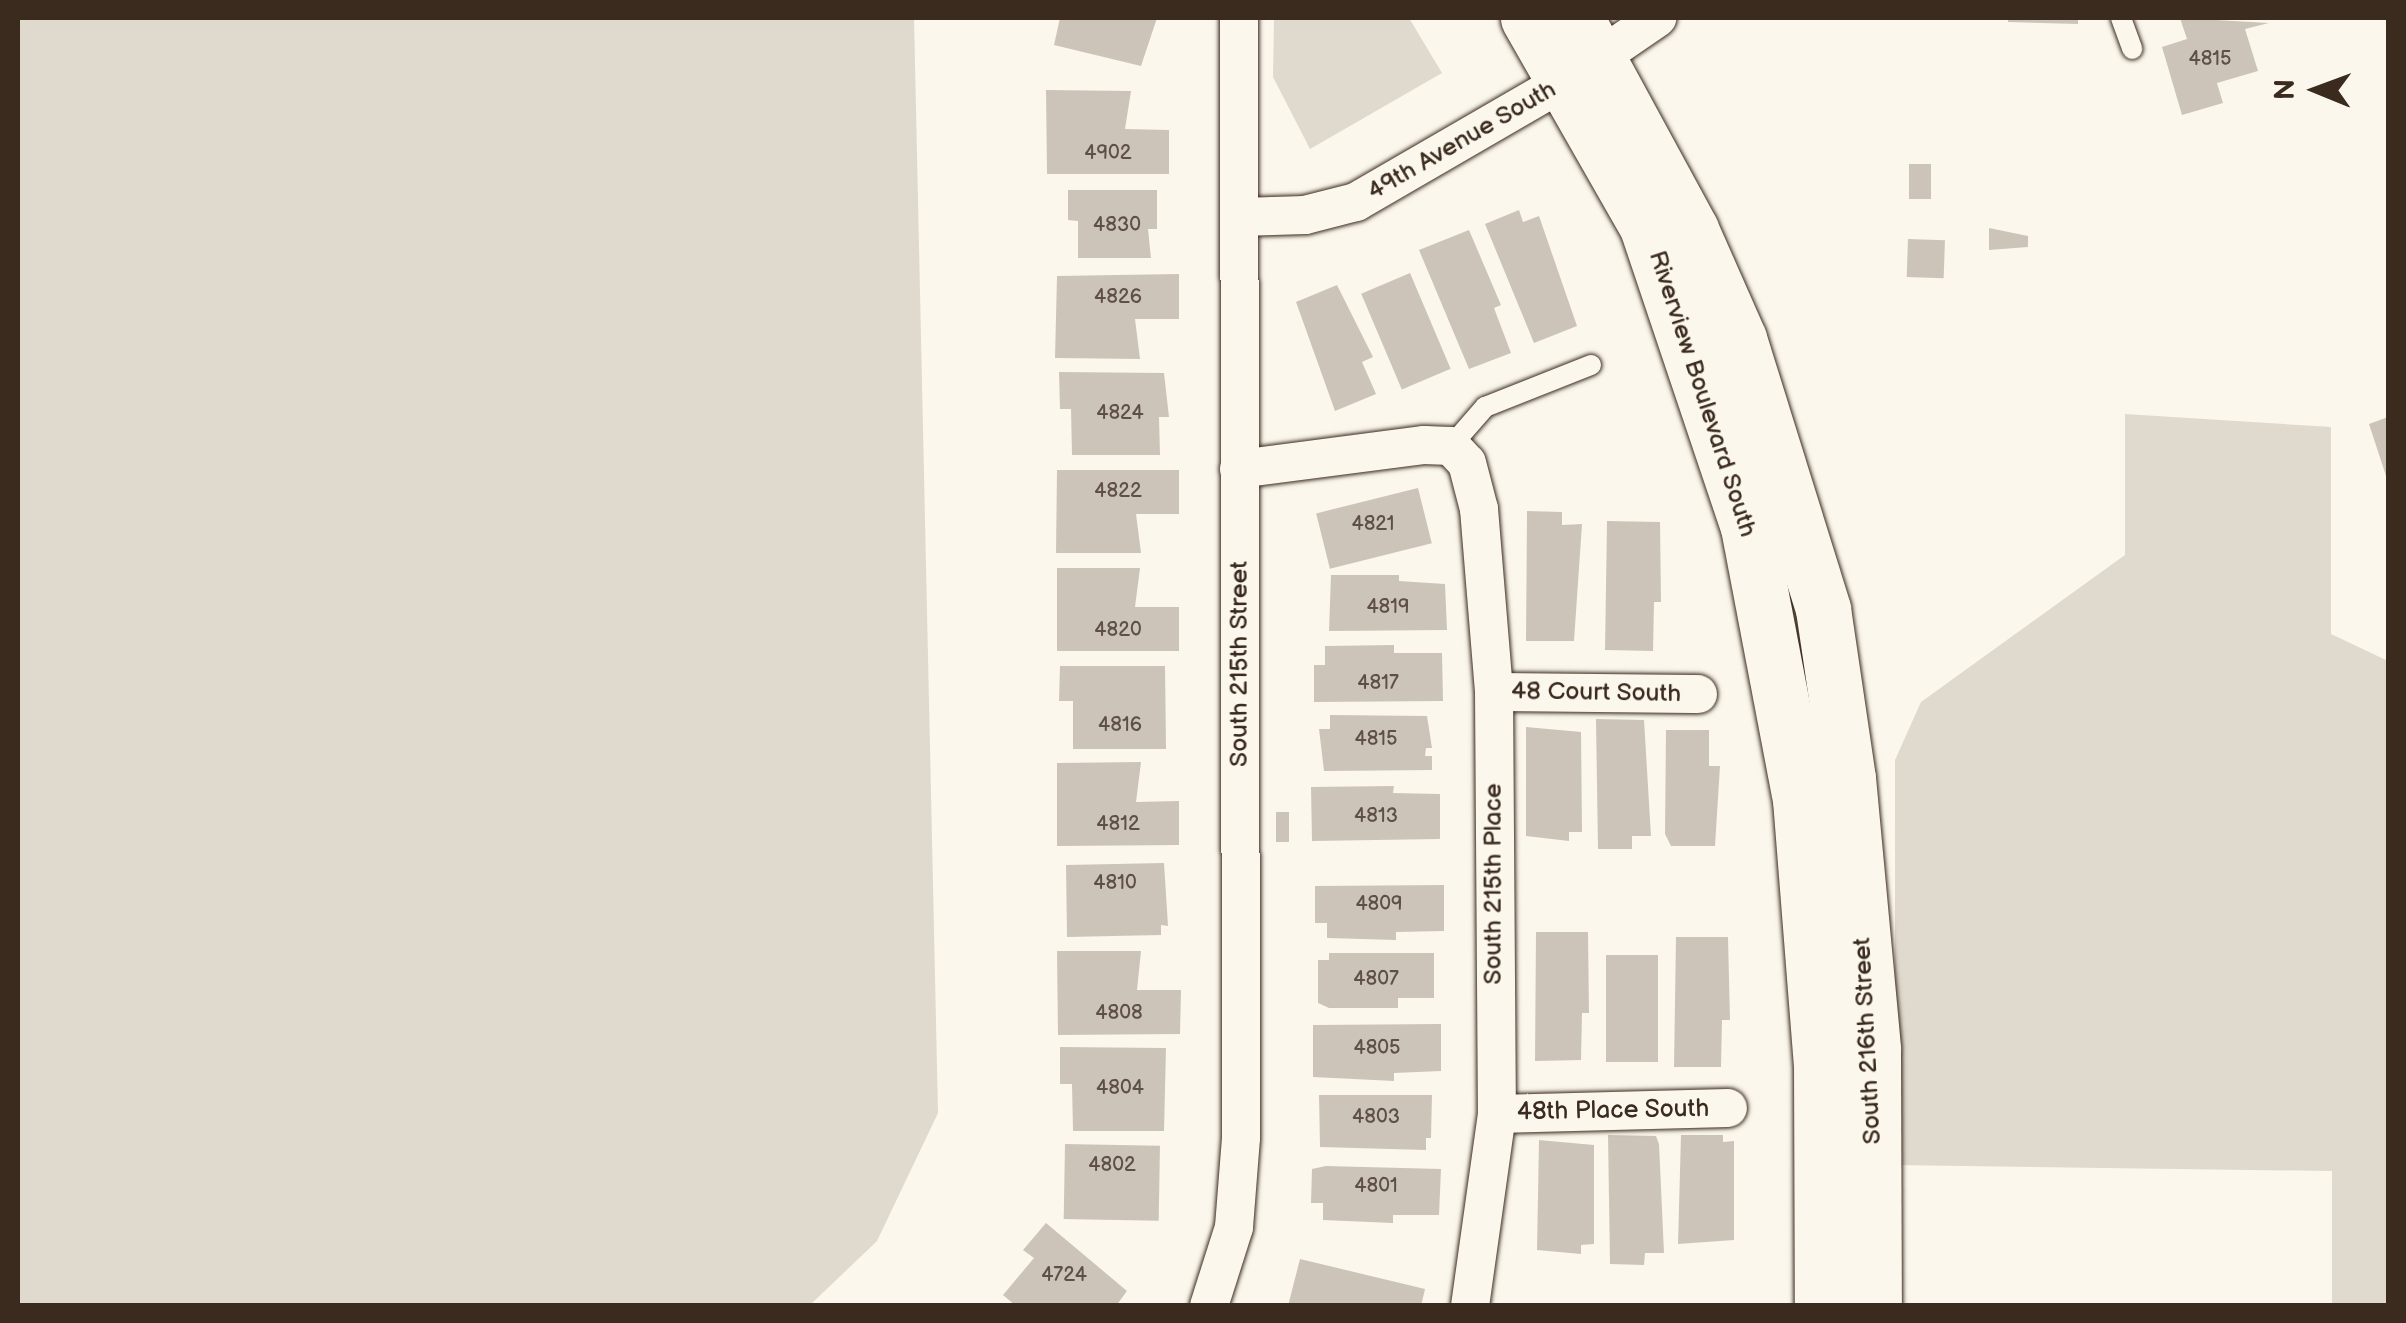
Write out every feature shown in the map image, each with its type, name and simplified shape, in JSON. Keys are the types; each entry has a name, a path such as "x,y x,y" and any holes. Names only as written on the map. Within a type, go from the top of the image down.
{"street":[{"name":"South 215th Street","path":"1209,1306 1234,1227 1241,1138 1239,18"},
{"name":"Riverview Boulevard South","path":"1528,18 1580,52 1688,335 1824,788"},
{"path":"1580,52 1657,18"},
{"name":"49th Avenue South","path":"1241,217 1305,215 1356,202 1580,52"},
{"path":"1239,469 1459,454"},
{"name":"South 215th Place","path":"1459,454 1480,509 1494,692 1497,1114 1470,1306"},
{"name":"48 Court South","path":"1494,692 1698,694"},
{"name":"South 216th Street","path":"1822,1306 1824,788"},
{"name":"South 216th Street","path":"1824,788 1872,1050 1874,1306"},
{"name":"48th Place South","path":"1497,1114 1728,1108"}],"lane":[{"path":"2121,18 2132,49"},
{"path":"1459,454 1486,406 1590,364"}],"shaded area":[{"path":"18,18 914,18 938,1113 877,1241 810,1305 18,1305"},
{"path":"1274,18 1409,18 1442,73 1310,149 1273,77"},
{"path":"2125,414 2331,427 2331,634 2388,661 2388,1305 2332,1305 2332,1171 1895,1165 1895,760 1921,702 2125,555"}],"building":[{"path":"1060,18 1157,18 1141,66 1054,45"},
{"path":"2008,18 2078,18 2078,24 2008,22"},
{"path":"2180,18 2269,23 2245,29 2258,71 2217,83 2223,103 2182,115 2162,47 2187,39"},
{"path":"1046,90 1131,91 1125,129 1169,130 1169,174 1047,174"},
{"path":"1909,164 1931,164 1931,199 1909,199"},
{"path":"1068,190 1157,190 1157,229 1148,229 1151,258 1078,258 1078,221 1068,220"},
{"path":"1519,210 1523,222 1539,216 1577,326 1534,343 1485,224"},
{"path":"1989,228 2028,236 2028,247 1989,250"},
{"path":"1469,230 1501,305 1494,308 1511,353 1469,369 1419,250"},
{"path":"1908,239 1945,240 1944,278 1907,277"},
{"path":"1410,273 1451,369 1402,389 1361,294"},
{"path":"1179,274 1179,319 1135,319 1140,359 1055,358 1057,276"},
{"path":"1337,285 1373,357 1362,362 1376,394 1335,411 1296,302"},
{"path":"1059,372 1164,373 1169,417 1159,417 1160,455 1072,455 1071,409 1060,409"},
{"path":"2388,417 2388,482 2369,424"},
{"path":"1057,470 1179,470 1179,514 1136,514 1141,553 1056,553"},
{"path":"1418,488 1432,543 1330,569 1316,513"},
{"path":"1527,511 1562,512 1562,525 1582,524 1574,641 1526,641"},
{"path":"1607,521 1660,522 1661,602 1654,602 1653,651 1605,650"},
{"path":"1057,568 1140,568 1135,607 1179,607 1179,651 1057,651"},
{"path":"1331,575 1399,575 1399,581 1445,584 1447,630 1329,631"},
{"path":"1394,645 1394,653 1442,653 1443,701 1314,702 1314,665 1325,665 1325,646"},
{"path":"1060,666 1165,666 1166,749 1073,749 1073,701 1059,701"},
{"path":"1330,715 1427,716 1432,748 1426,748 1425,756 1432,756 1432,770 1324,771 1319,729 1330,729"},
{"path":"1596,719 1644,720 1651,836 1632,836 1632,849 1598,849"},
{"path":"1526,727 1581,732 1582,832 1569,832 1569,841 1526,836"},
{"path":"1666,730 1709,730 1709,766 1720,766 1715,846 1671,846 1665,834"},
{"path":"1141,762 1136,802 1179,801 1179,845 1057,846 1057,763"},
{"path":"1394,786 1393,793 1440,794 1440,839 1312,841 1311,787"},
{"path":"1276,812 1289,812 1289,842 1276,842"},
{"path":"1164,863 1168,926 1161,925 1161,935 1067,937 1066,865"},
{"path":"1444,885 1444,931 1396,932 1396,940 1327,938 1327,923 1315,923 1315,886"},
{"path":"1536,932 1588,932 1589,1013 1582,1013 1581,1060 1535,1061"},
{"path":"1676,937 1728,937 1730,1020 1722,1020 1721,1067 1674,1067"},
{"path":"1057,951 1141,951 1137,990 1181,990 1180,1034 1058,1035"},
{"path":"1329,953 1434,953 1434,998 1398,998 1398,1008 1329,1008 1318,1003 1318,960 1329,960"},
{"path":"1606,955 1658,955 1658,1062 1606,1062"},
{"path":"1441,1024 1441,1071 1394,1073 1394,1081 1313,1077 1313,1025"},
{"path":"1060,1047 1166,1048 1164,1131 1073,1131 1072,1084 1060,1084"},
{"path":"1319,1095 1432,1095 1431,1138 1426,1138 1426,1150 1320,1147"},
{"path":"1608,1135 1656,1136 1659,1144 1664,1253 1645,1253 1644,1265 1610,1264"},
{"path":"1681,1135 1723,1135 1723,1142 1734,1141 1734,1240 1678,1244"},
{"path":"1539,1140 1594,1145 1594,1244 1581,1245 1581,1254 1537,1250"},
{"path":"1065,1144 1160,1146 1159,1221 1064,1219"},
{"path":"1312,1169 1441,1169 1439,1215 1393,1215 1393,1223 1323,1220 1323,1203 1311,1203"},
{"path":"1046,1223 1127,1291 1116,1306 1016,1306 1003,1295 1034,1258 1023,1250"},
{"path":"1300,1259 1425,1289 1421,1306 1288,1306"}]}
